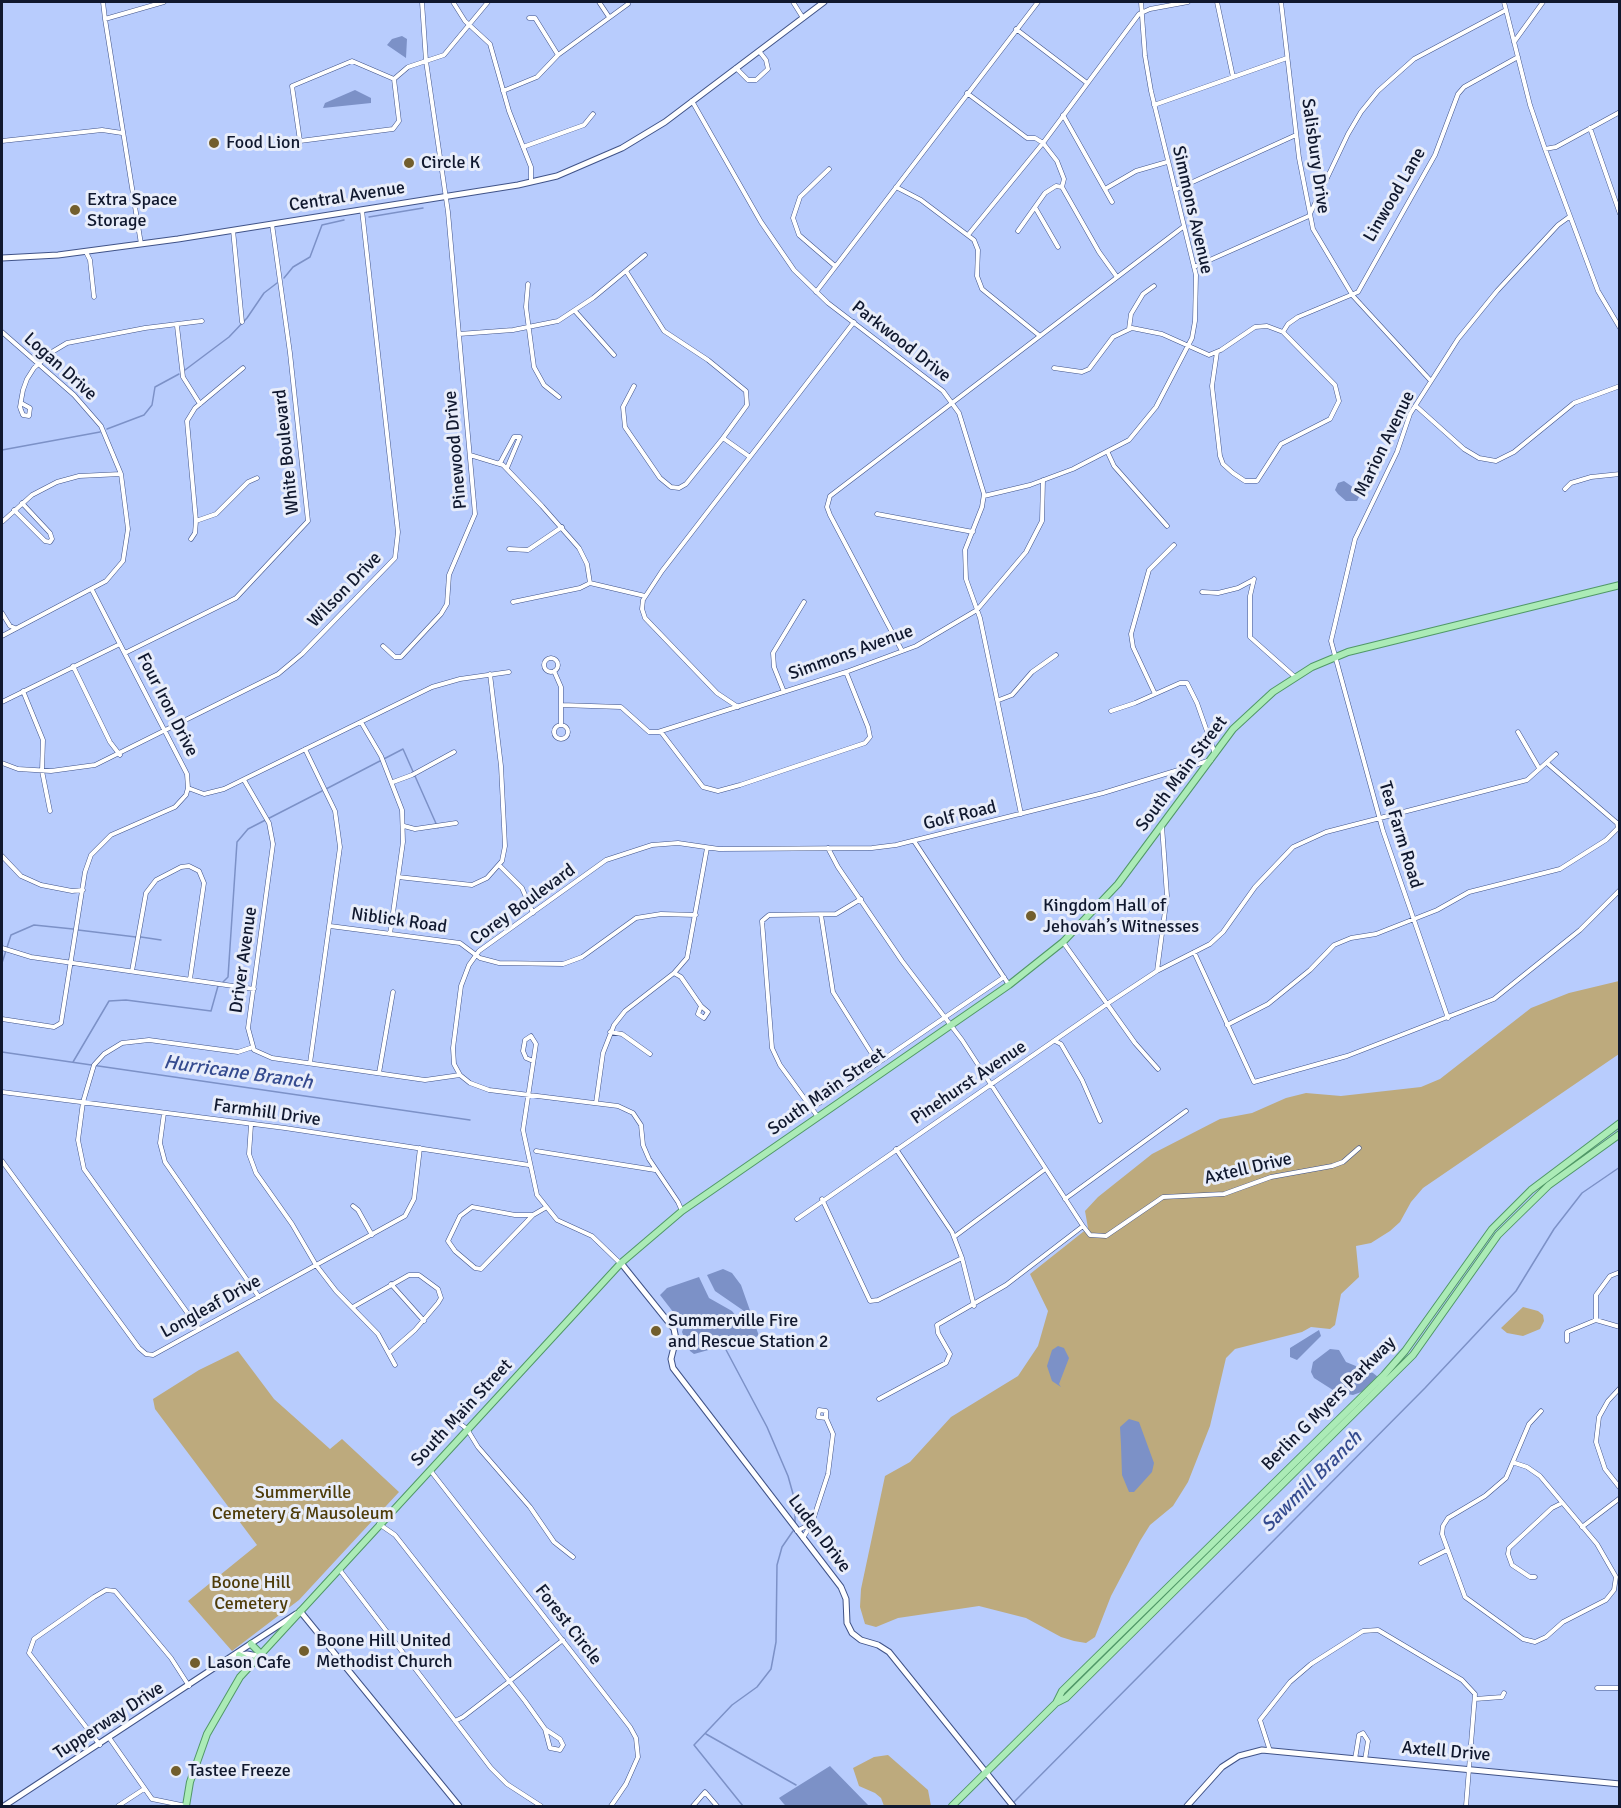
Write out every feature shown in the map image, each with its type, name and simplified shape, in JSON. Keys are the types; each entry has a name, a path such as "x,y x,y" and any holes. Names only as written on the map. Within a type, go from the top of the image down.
{"main road":[{"name":"South Main Street","path":"186,1806 190,1782 207,1734 225,1699 248,1667 621,1263 682,1211 1009,985 1063,942 1103,902 1240,721 1295,677 1334,657 1620,585"},
{"name":"Berlin G Myers Parkway","path":"1056,1704 1062,1691 1405,1351 1492,1229 1531,1190 1620,1124"},
{"name":"Berlin G Myers Parkway","path":"952,1806 1056,1704 1066,1698 1413,1355 1498,1235 1549,1185 1620,1134"},
{"path":"1316,1439 1323,1446"},
{"path":"251,1644 259,1655"},
{"path":"239,1655 248,1660 248,1667"}],"street":[{"path":"103,2 141,244"},
{"path":"105,19 164,2"},
{"name":"Pinewood Drive","path":"383,646 395,657 401,657 444,610 449,575 475,514 459,334 426,61 422,2"},
{"path":"453,2 459,14 490,44 503,91 531,167 531,182"},
{"path":"394,79 408,67 444,56 488,2"},
{"path":"599,2 609,17"},
{"path":"793,2 803,18"},
{"name":"Central Avenue","path":"2,258 86,251 233,230 531,182 567,172 622,148 692,101 824,2"},
{"path":"816,292 1038,2"},
{"name":"Simmons Avenue","path":"561,705 621,707 653,733 661,732 846,672 902,651 977,610 1026,552 1038,532 1043,516 1043,480 1108,453 1129,440 1146,422 1189,345 1195,321 1196,278 1154,105 1145,56 1141,2"},
{"path":"968,235 1042,143 1141,13 1188,2"},
{"path":"1217,2 1233,77"},
{"name":"Salisbury Drive","path":"1281,2 1296,135 1313,229 1353,296 1431,381"},
{"path":"1504,2 1545,149 1569,217 1598,291 1620,328"},
{"path":"1514,42 1543,2"},
{"path":"503,91 533,80 558,55 628,4"},
{"path":"1194,267 1309,216 1348,134 1361,112 1383,86 1413,59 1506,10"},
{"path":"529,18 535,18 558,55"},
{"path":"1016,29 1088,83"},
{"path":"736,68 750,81 761,76 768,66 759,51"},
{"name":"Linwood Lane","path":"1353,296 1435,155 1458,94 1464,87 1518,57"},
{"path":"1154,105 1287,58"},
{"path":"352,61 394,79 399,121 393,129 300,141 292,86 352,61"},
{"path":"968,93 1027,138 1035,138 1042,143 1062,170 1062,187 1099,252 1117,277"},
{"name":"Parkwood Drive","path":"692,101 776,247 816,292 944,391 952,401 959,413 984,496"},
{"path":"1545,149 1556,147 1620,112"},
{"path":"523,147 584,125 592,114"},
{"path":"1063,115 1112,202"},
{"path":"1590,128 1620,214"},
{"path":"2,141 102,130 122,133"},
{"path":"1175,190 1296,135"},
{"path":"1105,189 1136,171 1167,162"},
{"path":"829,169 800,197 794,218 799,235 835,266"},
{"path":"1018,231 1045,193 1056,186 1062,187"},
{"path":"896,187 921,200 978,245 976,276 982,289 1040,336"},
{"path":"1035,208 1058,247"},
{"name":"Wilson Drive","path":"2,763 18,769 42,771 84,768 120,754 165,732 290,665 386,569 397,552 397,516 362,210"},
{"name":"Marion Avenue","path":"1334,657 1331,641 1355,539 1397,452 1407,422 1416,405 1458,339 1497,291 1558,225 1569,217"},
{"name":"White Boulevard","path":"125,653 236,598 308,521 290,353 272,224"},
{"path":"902,651 827,507 834,492 1183,227"},
{"path":"233,230 242,322"},
{"path":"86,251 90,260 94,297"},
{"path":"459,334 549,325 575,311 645,255"},
{"path":"626,271 664,331 708,360 746,391 747,405 683,487 675,488 667,485 625,427 623,407 634,386"},
{"path":"528,284 529,328 535,371 544,385 559,397"},
{"path":"1129,329 1131,314 1143,294 1154,286"},
{"path":"1283,332 1288,324 1298,317 1343,297 1353,296"},
{"path":"575,311 614,355"},
{"path":"21,403 27,379 39,364 59,348 76,340 202,321"},
{"path":"738,707 717,693 645,618 642,609 645,596 854,322"},
{"path":"177,326 183,377 200,404"},
{"path":"1054,368 1082,372 1089,369 1113,337 1129,329 1148,329 1189,345 1207,355 1217,352 1255,327 1267,326 1283,332 1335,385 1339,401 1330,419 1281,444 1257,481 1245,481 1233,473 1223,464 1220,456 1212,386 1217,352"},
{"name":"Logan Drive","path":"2,332 94,417 111,446 121,474 128,529 127,551 115,574 92,590 2,636"},
{"path":"191,539 195,533 196,521 186,429 188,417 243,368"},
{"path":"1416,405 1464,449 1479,458 1496,460 1514,452 1574,403 1620,386"},
{"path":"499,463 512,438 520,437 507,468"},
{"path":"723,438 750,457"},
{"path":"1108,453 1114,466 1167,526"},
{"path":"470,455 499,463 507,468 562,527 585,559 590,583"},
{"path":"2,522 21,503 47,486 68,479 121,474"},
{"path":"1565,489 1571,483 1591,477 1620,474"},
{"path":"196,521 216,514 248,482 257,478"},
{"path":"1021,814 999,700 964,564 966,550 984,496 1043,480"},
{"path":"14,510 45,541 50,542 53,537 51,533 21,503"},
{"path":"877,514 973,532"},
{"path":"509,549 528,550 562,527"},
{"path":"1155,694 1133,647 1131,634 1149,570 1174,545"},
{"path":"1202,592 1218,593 1238,588 1254,579 1250,596 1250,637 1295,677"},
{"path":"513,602 580,588 590,583 645,596"},
{"name":"Four Iron Drive","path":"92,590 187,774 188,788"},
{"path":"784,692 774,667 773,652 804,602"},
{"path":"2,613 10,626 15,628"},
{"path":"2,702 120,644"},
{"path":"999,700 1012,695 1032,672 1056,655"},
{"name":"Tea Farm Road","path":"1334,657 1380,819 1448,1018"},
{"path":"73,666 110,742 120,754"},
{"path":"554,671 561,687 561,725"},
{"path":"2,1019 54,1027 60,1025 88,861 102,841 166,813 182,801 188,788 196,793 208,794 244,780 432,687 509,672"},
{"path":"661,732 698,784 707,790 718,791 865,743 870,736 868,727 846,672"},
{"path":"398,877 472,885 484,880 499,865 504,852 504,818 499,737 490,674"},
{"path":"1111,711 1180,683 1189,684 1214,757"},
{"path":"23,691 43,740 42,771 50,811"},
{"path":"361,722 369,732 393,782 401,805 404,826 390,934"},
{"path":"1518,732 1539,768"},
{"path":"305,749 329,796 338,822 340,847 310,1063"},
{"path":"393,782 412,776 454,752"},
{"name":"Pinehurst Avenue","path":"797,1219 822,1199 1107,1004 1157,971 1219,936 1255,887 1293,847 1326,831 1527,780 1556,754"},
{"name":"Golf Road","path":"707,848 872,848 915,841 1128,786 1214,757"},
{"path":"1227,1025 1268,1004 1310,970 1334,945 1351,938 1376,934 1437,910 1470,892 1560,869 1595,849 1618,828 1615,821 1547,763"},
{"name":"Driver Avenue","path":"244,780 269,823 273,844 248,1028 253,1047"},
{"path":"404,826 415,829 456,823"},
{"path":"1157,971 1167,896 1162,826"},
{"path":"915,841 1009,985"},
{"name":"Corey Boulevard","path":"460,1076 454,1064 453,1047 461,986 475,956 606,860 665,843 707,848"},
{"path":"596,1103 603,1053 610,1032 625,1011 674,973 689,953 707,848"},
{"path":"828,848 950,1025 1083,1226 1077,1233 1006,1285 974,1306 937,1325 938,1333 950,1354 946,1363 879,1399"},
{"path":"2,856 21,876 41,885 72,891 83,890"},
{"path":"499,865 522,888 533,913"},
{"path":"132,971 146,893 165,875 189,866 199,871 204,883 190,979"},
{"path":"1194,952 1254,1082 1347,1056 1494,999 1580,930 1618,893"},
{"path":"818,1117 777,1060 772,1048 762,921 769,915 822,915 845,911 861,899"},
{"name":"Niblick Road","path":"330,926 460,944 475,956 499,963 563,964 582,957 636,918 660,914 696,915"},
{"path":"822,915 835,995 877,1063"},
{"path":"1063,942 1135,1044 1158,1069"},
{"path":"2,948 25,956 254,989"},
{"path":"674,973 681,977 701,1006"},
{"path":"812,1108 1004,977"},
{"path":"379,1073 393,992"},
{"path":"610,1032 622,1034 650,1054"},
{"path":"533,1060 526,1058 523,1051 525,1040 531,1036 536,1044 523,1130 537,1194 545,1208 557,1220 592,1236 621,1263"},
{"path":"200,1329 81,1164 78,1140 83,1102 94,1065 104,1054 122,1043 149,1040 237,1052 253,1047 266,1057 425,1080 460,1076 479,1088 623,1108 636,1116 642,1130 644,1150 682,1211"},
{"path":"1055,1041 1061,1044 1082,1080 1100,1120"},
{"name":"Farmhill Drive","path":"2,1092 420,1148 529,1165"},
{"path":"1065,1199 1186,1111"},
{"path":"164,1113 160,1143 165,1162 259,1297"},
{"path":"251,1125 249,1149 254,1168 292,1224 316,1265 381,1338 395,1365"},
{"name":"Longleaf Drive","path":"2,1161 142,1351 153,1355 400,1219 411,1208 418,1179 420,1148"},
{"name":"Axtell Drive","path":"1083,1226 1090,1235 1102,1237 1162,1197 1224,1194 1265,1179 1332,1166 1343,1162 1359,1148"},
{"path":"896,1149 954,1237 962,1258 974,1306"},
{"path":"536,1151 633,1169 656,1170"},
{"path":"954,1237 1044,1170"},
{"path":"822,1199 870,1301 878,1300 962,1258"},
{"path":"353,1206 358,1210 372,1235"},
{"path":"533,1215 469,1208 454,1224 449,1234 449,1244 473,1266 481,1269 533,1215 545,1208"},
{"name":"Luden Drive","path":"621,1263 674,1329 676,1339 671,1359 673,1368 844,1593 847,1623 852,1633 861,1640 878,1645 889,1652 1012,1806"},
{"path":"1596,1320 1596,1294 1610,1276 1620,1272"},
{"path":"353,1307 391,1284 415,1274 438,1289 440,1301 423,1321 389,1353"},
{"path":"391,1284 423,1321"},
{"path":"1567,1341 1567,1332 1596,1320 1620,1327"},
{"path":"1620,1388 1608,1401 1599,1417 1596,1442 1605,1469 1620,1488"},
{"path":"1515,1463 1534,1470 1582,1527 1610,1564 1616,1576 1614,1590 1602,1603 1563,1623 1546,1637 1535,1642 1516,1634 1465,1597 1442,1534 1445,1522 1497,1487 1506,1478 1515,1463 1529,1424 1541,1411"},
{"path":"803,1538 812,1523 826,1485 834,1439 832,1428 825,1418"},
{"path":"458,1422 467,1429 554,1542 573,1557"},
{"name":"Forest Circle","path":"430,1470 630,1727 636,1738 638,1750 636,1763 611,1806"},
{"path":"1582,1527 1620,1498"},
{"path":"1535,1577 1530,1577 1512,1564 1508,1554 1509,1548 1551,1508 1562,1503"},
{"path":"797,1531 812,1523"},
{"path":"379,1524 395,1535 545,1729 560,1739 563,1745 560,1750 550,1748 545,1729"},
{"path":"1421,1563 1447,1550"},
{"path":"339,1568 502,1779 540,1806"},
{"path":"100,1745 74,1708 31,1657 32,1641 57,1622 102,1593 114,1590 171,1658 189,1686"},
{"path":"299,1612 459,1806"},
{"name":"Tupperway Drive","path":"4,1806 110,1739 299,1612"},
{"path":"1270,1751 1260,1724 1271,1706 1300,1672 1363,1631 1378,1630 1467,1683 1475,1699 1466,1806"},
{"path":"455,1721 563,1640"},
{"path":"1535,1642 1535,1649"},
{"name":"Tupperway Drive","path":"229,1658 239,1655 259,1655"},
{"path":"1597,1688 1620,1688"},
{"path":"1475,1699 1502,1697 1504,1693"},
{"path":"1355,1759 1359,1735 1363,1733 1368,1741 1365,1760"},
{"path":"110,1739 144,1789 156,1801 186,1806"},
{"name":"Axtell Drive","path":"1187,1806 1228,1762 1250,1752 1270,1751 1620,1784"},
{"path":"118,1806 144,1789"},
{"path":"693,1806 705,1792 717,1806"}],"green space":[{"path":"1619,981 1619,1054 1423,1188 1411,1202 1400,1222 1390,1231 1371,1243 1356,1246 1359,1277 1341,1294 1335,1325 1330,1329 1311,1327 1302,1332 1235,1349 1226,1358 1210,1426 1188,1482 1173,1506 1150,1525 1140,1541 1111,1596 1095,1637 1086,1643 1074,1641 1061,1637 1026,1618 979,1606 898,1618 876,1627 865,1624 860,1607 861,1589 885,1476 910,1462 951,1417 1018,1376 1038,1346 1048,1311 1030,1274 1088,1228 1085,1211 1098,1197 1152,1154 1220,1119 1252,1113 1286,1098 1306,1093 1341,1096 1421,1087 1440,1079 1531,1008 1569,993"},
{"path":"1523,1307 1538,1311 1543,1315 1544,1321 1540,1329 1523,1336 1507,1333 1501,1328"},
{"name":"Summerville Cemetery & Mausoleum","path":"238,1351 274,1399 330,1449 342,1439 399,1492 299,1600 232,1651 188,1601 257,1545 155,1409 153,1399 199,1370"},
{"path":"888,1755 928,1790 931,1806 884,1806 881,1798 875,1793 859,1786 853,1768 874,1757"}],"water":[{"path":"402,36 407,39 406,58 387,45 392,39"},
{"path":"355,90 371,98 371,103 323,108 325,103"},
{"path":"1344,481 1357,490 1360,495 1357,501 1346,501 1335,490 1338,483"},
{"path":"723,1269 732,1273 741,1285 759,1336 694,1354 690,1351 682,1332 684,1326 660,1295 667,1288 699,1277 709,1298 732,1311 740,1321 746,1315 744,1311 715,1291 707,1275"},
{"path":"1319,1330 1321,1336 1297,1360 1290,1357 1290,1348"},
{"path":"1058,1346 1064,1348 1069,1358 1059,1384 1061,1387 1052,1381 1047,1366 1052,1350"},
{"path":"1330,1349 1339,1350 1346,1362 1373,1373 1378,1377 1378,1386 1353,1395 1336,1392 1314,1378 1311,1372 1313,1362"},
{"path":"1129,1419 1139,1422 1154,1463 1152,1472 1134,1492 1129,1492 1122,1475 1120,1427"},
{"path":"830,1766 869,1806 786,1806 779,1798 782,1796"}],"waterway":[{"path":"369,217 423,208"},
{"path":"284,278 293,267 310,257 322,225 344,220"},
{"path":"185,370 229,337 247,318 264,293 277,283"},
{"path":"107,429 144,415 152,405 155,387 179,374"},
{"path":"2,450 100,432"},
{"path":"326,789 403,749 438,828"},
{"path":"222,983 228,977 237,842 248,829 322,791"},
{"path":"2,963 11,935 34,925 73,929"},
{"path":"78,930 136,937"},
{"path":"141,937 161,940"},
{"path":"73,1062 109,1001 126,1000 211,1011 218,986"},
{"name":"Hurricane Branch","path":"2,1052 470,1120"},
{"name":"Sawmill Branch","path":"1013,1803 1425,1388 1516,1291 1554,1229 1582,1193 1620,1167"},
{"path":"724,1346 767,1427 788,1476 795,1501 795,1523"},
{"path":"743,1806 694,1745 732,1705 757,1687 771,1669 776,1642 777,1565 782,1547 793,1531"},
{"path":"706,1734 796,1785"}],"place":[{"name":"Food Lion","path":"214,143"},
{"name":"Circle K","path":"409,163"},
{"name":"Extra Space Storage","path":"75,210"},
{"name":"Kingdom Hall of Jehovah’s Witnesses","path":"1031,916"},
{"name":"Summerville Fire and Rescue Station 2","path":"656,1331"},
{"name":"Boone Hill United Methodist Church","path":"304,1651"},
{"name":"Lason Cafe","path":"195,1663"},
{"name":"Tastee Freeze","path":"176,1771"}],"park label":[{"name":"Boone Hill Cemetery","path":"251,1593"}]}
